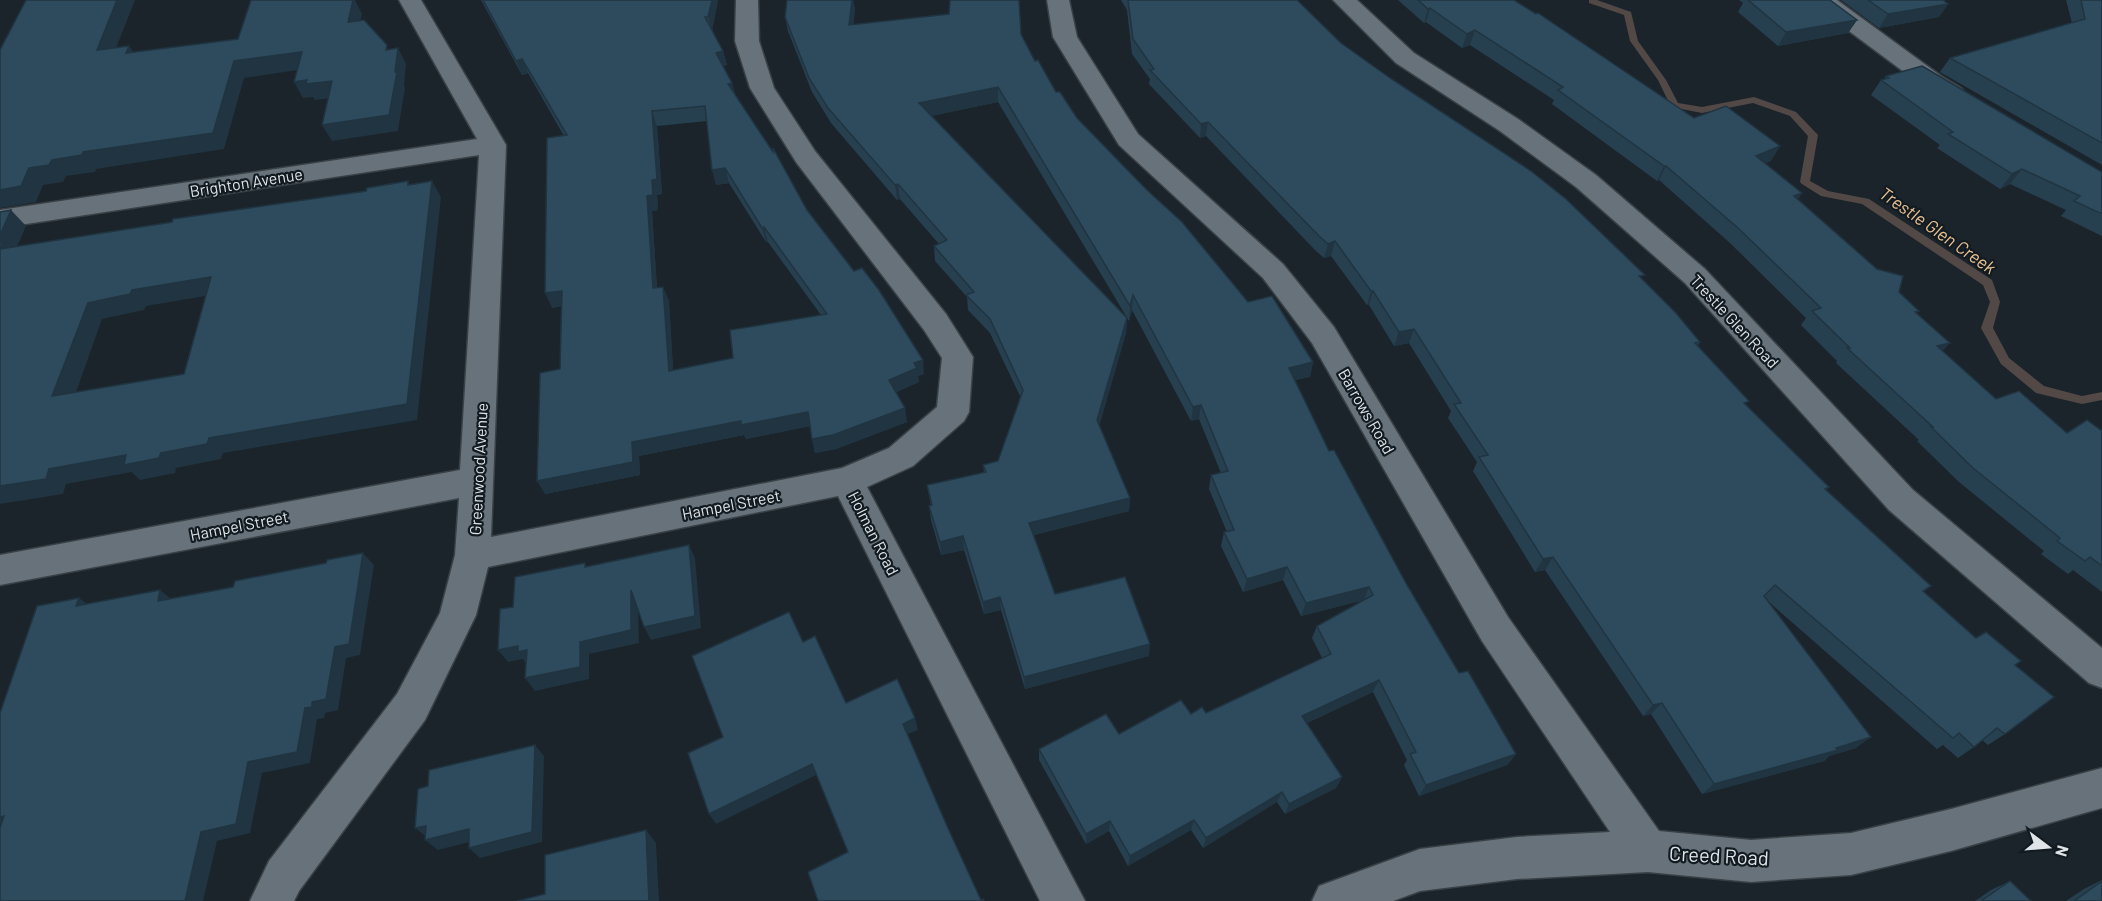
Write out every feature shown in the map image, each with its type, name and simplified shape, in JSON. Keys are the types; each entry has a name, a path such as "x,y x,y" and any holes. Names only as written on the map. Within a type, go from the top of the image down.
{"street":[{"path":"410,0 493,145"},
{"name":"Holman Road","path":"747,0 747,41 762,88 805,156 935,322 958,357 953,412 901,457 847,481 1062,901"},
{"name":"Barrows Road","path":"1058,0 1065,37 1128,139 1201,203 1273,271 1323,335 1495,628 1648,851"},
{"name":"Trestle Glen Road","path":"1344,0 1405,58 1509,125 1587,181 1695,276 1900,500 2102,671"},
{"path":"1822,0 1932,81 1972,105"},
{"name":"Brighton Avenue","path":"0,219 493,145"},
{"name":"Greenwood Avenue","path":"272,901 284,876 411,707 458,615 473,555 493,145"},
{"name":"Hampel Street","path":"0,570 477,481"},
{"name":"Hampel Street","path":"473,555 847,481"},
{"name":"Creed Road","path":"1334,901 1420,870 1517,858 1648,851 1751,861 1851,854 1952,830 2102,788"}],"building":[{"path":"26,0 117,0 97,50 129,46 126,53 238,39 251,0 353,0 348,22 364,20 387,45 386,50 398,48 395,72 397,72 389,115 322,125 332,81 306,84 307,80 294,82 302,52 234,61 213,133 83,152 82,155 52,160 49,165 29,168 21,186 0,190 0,50"},
{"path":"483,0 712,0 708,17 705,17 723,51 716,53 732,83 728,84 773,152 773,148 807,210 854,271 862,268 879,290 923,360 914,363 917,368 889,380 905,408 833,435 812,439 808,412 741,425 741,421 632,442 633,462 537,481 540,373 560,369 562,291 545,293 547,138 567,135 522,59 516,61","holes":["705,106 712,170 725,168 762,228 764,227 827,314 730,330 733,358 669,371 663,287 653,288 647,196 653,195 652,180 657,179 652,111"]},
{"path":"787,0 852,0 849,25 949,14 950,0 1019,0 1021,34 1035,61 1038,60 1056,92 1060,92 1077,118 1147,190 1182,222 1248,302 1272,296 1313,362 1289,368 1329,451 1334,450 1407,585 1459,673 1468,671 1516,754 1426,785 1410,754 1416,752 1379,680 1302,716 1342,777 1289,804 1282,792 1206,838 1194,820 1130,856 1110,821 1086,834 1039,749 1106,714 1119,734 1181,700 1191,714 1202,707 1206,713 1331,654 1317,626 1373,595 1369,587 1306,603 1287,567 1247,579 1224,532 1234,530 1211,475 1228,471 1201,405 1193,407 1133,295 1130,306 998,87 919,103 1127,318 1097,420 1130,498 1029,523 1055,594 1125,577 1150,644 1024,677 1000,597 983,602 963,536 940,542 929,506 932,505 927,485 986,472 983,465 998,461 1023,390 990,319 966,295 974,292 934,246 947,240 828,108 809,78 785,17"},
{"path":"1128,0 1297,0 1341,43 1531,171 1566,199 1645,275 1639,276 1676,313 1700,342 1695,343 1749,401 1744,403 1829,487 1825,489 1931,586 1923,591 1976,638 1986,632 2021,661 2015,665 2054,697 2005,734 1997,728 1974,747 1959,733 1953,738 1775,585 1764,596 1871,737 1836,748 1838,750 1714,784 1662,703 1653,705 1553,557 1543,559 1479,457 1488,455 1454,404 1461,403 1414,329 1399,332 1373,291 1335,241 1328,244 1319,236 1208,122 1201,124 1150,70 1154,69 1133,39"},
{"path":"1418,0 1514,0 1536,14 1538,13 1694,118 1726,106 1780,146 1756,156 1802,193 1794,196 1877,269 1903,276 1899,292 1919,311 1915,312 1950,343 1937,346 1996,399 2019,391 2067,433 2087,420 2102,431 2102,566 2090,557 2085,561 2057,541 2060,538 1973,468 1931,427 1933,427 1847,348 1850,348 1812,311 1821,308 1738,228 1666,166 1558,90 1563,87 1475,30 1467,34"},
{"path":"1748,0 1830,0 1857,20 1786,32"},
{"path":"1868,0 1943,0 1948,4 1888,14"},
{"path":"2081,0 2102,0 2102,143 1950,58 2085,19"},
{"path":"1922,66 2102,172 2102,214 2074,201 2080,196 2022,169 2012,174 1948,134 1953,132 1881,80 1889,78 1886,76"},
{"path":"408,181 408,185 432,181 407,404 209,438 207,444 161,453 159,458 124,465 126,455 49,469 46,479 0,486 0,249 172,222 173,219 366,191 367,188","holes":["211,277 184,374 52,396 88,303 130,294 132,290"]},
{"path":"11,210 0,235 0,212"},
{"path":"689,545 695,616 644,627 631,590 631,630 580,642 580,667 525,678 527,650 518,652 518,646 498,650 500,609 513,607 515,577 585,563 585,567"},
{"path":"363,553 349,644 335,647 326,699 312,702 312,707 305,708 297,752 248,762 236,824 201,832 185,901 0,901 0,828 4,816 0,817 0,713 37,606 79,598 76,606 160,590 158,601 233,587 235,581 326,563 327,560"},
{"path":"789,612 803,642 815,636 846,703 897,679 915,718 903,724 947,826 981,900 984,901 818,901 808,872 848,852 812,764 709,814 688,753 723,737 692,656"},
{"path":"535,745 532,832 469,848 469,829 425,840 426,826 415,828 418,789 428,786 429,770"},
{"path":"646,830 649,901 517,901 545,894 545,855"},
{"path":"2010,881 2031,901 1981,901"},
{"path":"2102,881 2102,901 2074,901"}],"waterway":[{"name":"Trestle Glen Creek","path":"1592,1 1628,14 1634,41 1662,80 1674,105 1702,110 1754,100 1793,114 1813,135 1805,182 1825,194 1865,201 1988,283 1995,302 1987,328 2005,361 2040,390 2082,400 2102,396"}]}
